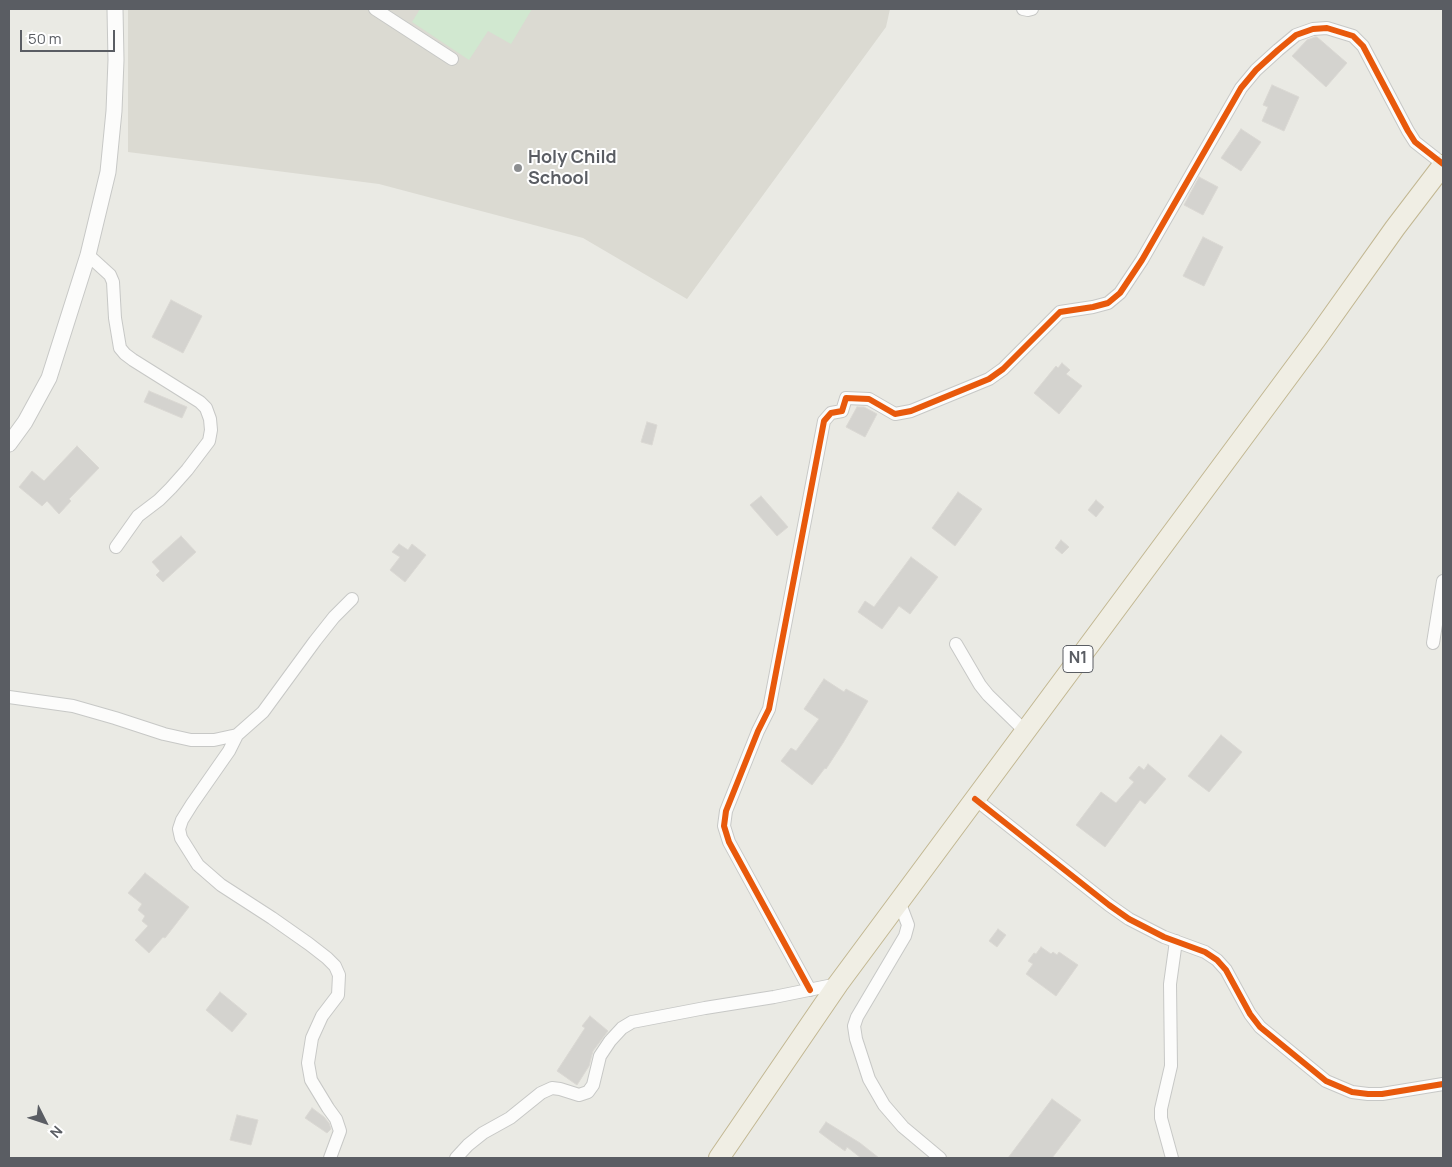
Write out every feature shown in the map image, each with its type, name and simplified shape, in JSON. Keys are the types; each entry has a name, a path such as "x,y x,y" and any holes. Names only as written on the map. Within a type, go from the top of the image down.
{"highway":[{"name":"N1","path":"719,1158 838,984 1443,165"}],"street":[{"path":"9,444 25,422 48,378 88,255 108,172 114,111 115,9"},
{"path":"375,9 452,59"},
{"path":"1023,9 1032,9"},
{"path":"810,990 729,842 724,826 726,811 758,731 769,709 824,421 831,413 842,410 846,398 869,400 895,414 911,410 980,382 1003,369 1060,312 1108,303 1120,293 1142,260 1241,88 1256,70 1296,35 1313,29 1327,28 1354,36 1363,46 1415,142 1443,165"},
{"path":"88,255 110,275 113,282 114,318 120,348 124,354 200,402 206,408 211,430 209,441 188,470 159,500 138,516 116,548"},
{"path":"1433,643 1443,582"},
{"path":"330,1158 340,1131 336,1119 311,1080 308,1063 312,1038 322,1016 338,995 339,975 335,966 272,918 221,885 198,865 180,838 180,829 182,820 229,751 237,735 263,712 315,641 352,598"},
{"path":"956,644 980,685 1025,731"},
{"path":"9,697 73,706 164,734 191,740 214,740 237,735"},
{"path":"975,799 1129,919 1164,936 1205,952 1217,960 1226,970 1250,1014 1260,1026 1326,1081 1352,1092 1368,1094 1382,1094 1443,1084"},
{"path":"899,901 908,925 905,936 857,1017 854,1026 856,1039 869,1079 884,1105 904,1127 940,1158"},
{"path":"1172,1158 1161,1118 1161,1109 1171,1066 1170,984 1176,941"},
{"path":"456,1158 483,1133 510,1118 541,1093 552,1088 579,1095 588,1092 593,1085 600,1056 622,1028 632,1022 838,984"}],"shaded area":[{"name":"Holy Child School","path":"128,9 890,9 886,27 687,299 583,238 379,184 128,152"}],"green space":[{"path":"420,9 532,9 511,44 488,31 469,60 412,22"}],"building":[{"path":"1315,37 1347,63 1326,87 1292,56 1307,40"},
{"path":"1272,85 1299,97 1284,131 1262,121 1268,107 1263,105"},
{"path":"1241,129 1261,142 1241,171 1221,158"},
{"path":"1199,177 1218,187 1203,215 1184,205"},
{"path":"1203,237 1223,247 1204,286 1183,276"},
{"path":"171,300 202,316 183,353 152,337"},
{"path":"1062,363 1070,370 1066,374 1082,386 1059,414 1034,393 1056,366 1058,368"},
{"path":"149,391 187,407 182,418 144,402"},
{"path":"857,407 864,407 877,414 865,437 846,427"},
{"path":"647,422 657,425 652,445 641,442"},
{"path":"77,446 99,468 69,499 71,501 59,514 47,501 42,506 19,487 32,471 44,481"},
{"path":"958,492 982,509 955,546 932,528"},
{"path":"761,496 788,527 777,536 750,505"},
{"path":"1096,500 1104,507 1096,517 1088,510"},
{"path":"181,536 196,552 163,582 156,575 160,571 152,562"},
{"path":"1061,540 1069,547 1062,554 1055,548"},
{"path":"399,544 408,550 412,544 426,555 405,582 390,570 400,557 392,552"},
{"path":"911,557 938,577 910,614 899,606 882,629 858,612 865,601 874,607"},
{"path":"824,679 844,692 846,689 868,701 826,769 812,785 781,761 791,748 796,751 819,719 804,709"},
{"path":"1221,735 1242,752 1209,792 1188,776"},
{"path":"1148,764 1166,779 1145,804 1140,800 1105,847 1076,825 1101,792 1116,803 1134,782 1129,778 1139,766 1144,770"},
{"path":"145,873 189,907 165,938 163,937 149,953 135,940 148,926 142,921 145,916 138,910 142,904 128,893"},
{"path":"998,929 1006,935 997,947 989,941"},
{"path":"1041,947 1051,954 1053,952 1057,955 1059,952 1078,965 1056,996 1026,974 1033,964 1028,961"},
{"path":"220,992 247,1014 232,1032 206,1010"},
{"path":"590,1016 608,1031 593,1051 589,1066 577,1085 557,1071 585,1028 582,1026"},
{"path":"1052,1099 1081,1120 1052,1158 1008,1158"},
{"path":"312,1108 329,1123 331,1129 327,1133 305,1118"},
{"path":"237,1115 258,1120 251,1145 230,1140"},
{"path":"826,1122 860,1143 879,1158 861,1158 847,1147 845,1151 819,1132"}],"cycle path":[{"path":"810,990 729,842 724,826 726,811 758,731 769,709 824,421 831,413 842,411 846,398 869,399 895,414 911,411 989,379 1003,369 1060,312 1108,303 1120,293 1142,260 1241,88 1256,70 1296,35 1313,29 1327,28 1353,36 1363,46 1415,142 1443,164"},
{"path":"975,799 1129,919 1164,937 1205,952 1217,960 1226,970 1250,1014 1260,1027 1326,1081 1352,1092 1368,1094 1382,1094 1443,1084"}],"place":[{"name":"Holy Child School","path":"518,168"}]}
